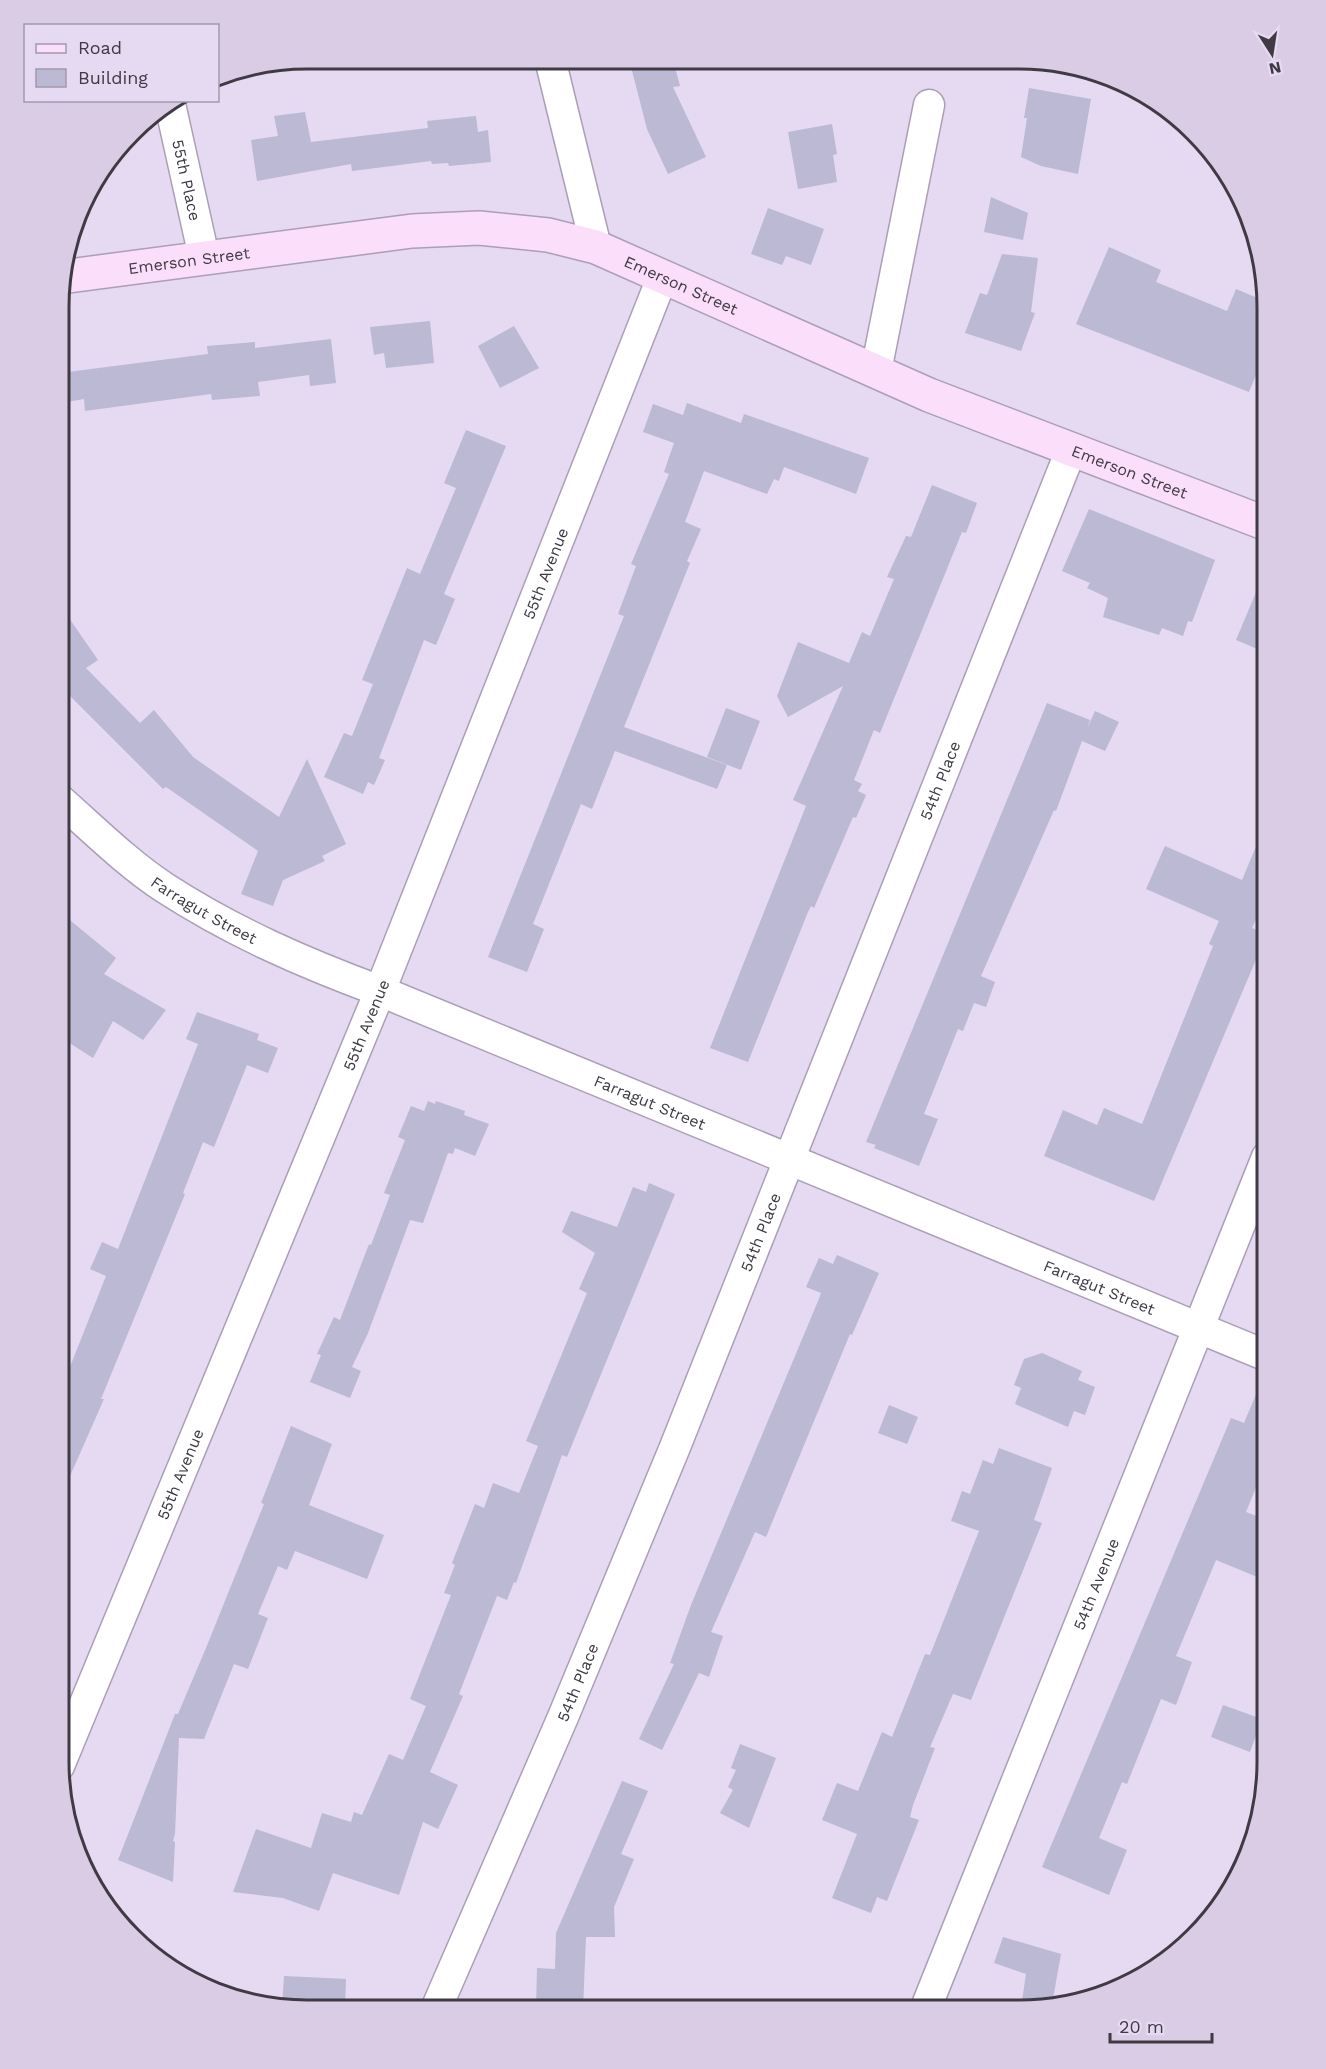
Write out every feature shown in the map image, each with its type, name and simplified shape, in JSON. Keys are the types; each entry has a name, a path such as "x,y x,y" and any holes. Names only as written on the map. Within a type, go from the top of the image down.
{"street":[{"path":"553,69 571,135 596,247"},
{"path":"876,371 929,105"},
{"name":"55th Place","path":"172,111 204,257"},
{"name":"Emerson Street","path":"71,276 412,231 479,228 548,235 596,247 929,395 1257,521"},
{"name":"55th Avenue","path":"69,1742 380,991 662,278"},
{"name":"54th Place","path":"440,2000 576,1685 675,1447 1071,450"},
{"name":"Farragut Street","path":"69,808 164,887 227,926 300,961 380,991 1257,1352"},
{"name":"54th Avenue","path":"929,2000 1197,1326 1257,1181"}],"building":[{"path":"632,69 675,69 680,86 673,87 706,157 668,174 647,129"},
{"path":"1029,88 1091,99 1078,174 1041,166 1021,157"},
{"path":"305,112 311,142 428,128 427,121 476,116 478,132 488,130 491,162 449,166 448,163 432,164 431,161 352,171 351,164 257,181 251,140 278,136 274,116"},
{"path":"832,124 837,154 833,155 837,182 798,189 788,132"},
{"path":"991,197 1028,213 1023,240 984,232"},
{"path":"768,208 824,229 811,265 786,256 782,265 751,254"},
{"path":"1109,247 1161,270 1156,282 1227,311 1236,289 1256,298 1257,372 1249,392 1076,324"},
{"path":"1002,254 1038,258 1031,312 1035,313 1021,351 965,333 980,293 987,295"},
{"path":"430,321 434,363 386,368 384,353 374,355 370,327"},
{"path":"514,326 539,368 500,388 478,346"},
{"path":"331,339 336,383 310,386 309,375 258,382 260,396 212,400 211,394 85,411 84,399 69,402 69,372 208,354 207,346 255,342 255,348"},
{"path":"687,403 741,423 744,414 869,458 856,494 784,467 779,481 774,479 767,494 704,471 685,522 701,529 687,561 690,563 624,727 727,765 717,789 615,751 592,809 581,804 533,924 544,929 527,972 488,957 624,616 618,614 636,566 631,564 669,474 664,472 674,443 643,432 653,404 683,415"},
{"path":"466,430 506,446 444,594 455,599 436,645 424,640 379,758 385,760 374,785 368,782 363,794 324,777 344,733 352,736 373,684 362,680 407,568 420,574 456,488 444,483"},
{"path":"932,485 977,503 966,533 962,532 880,733 874,730 854,780 862,784 858,791 866,795 856,818 853,817 814,908 811,906 808,912 748,1062 710,1048 806,806 793,800 843,686 788,717 777,696 798,642 849,663 862,632 870,636 894,579 887,577 906,536 911,537"},
{"path":"1089,509 1215,560 1192,622 1188,621 1183,636 1162,628 1159,635 1103,617 1108,598 1087,588 1090,583 1062,571"},
{"path":"1257,590 1257,649 1236,640"},
{"path":"69,618 98,660 86,668 140,723 154,710 193,757 279,817 307,759 346,844 322,856 325,861 283,880 273,906 241,894 258,851 166,787 163,789 69,695"},
{"path":"1047,703 1090,720 1087,729 1095,711 1119,722 1105,751 1082,741 1056,811 1054,810 981,976 995,982 986,1007 974,1003 963,1031 958,1029 924,1114 938,1119 919,1166 874,1148 876,1145 866,1142"},
{"path":"726,708 760,721 741,770 707,757"},
{"path":"1257,844 1257,917 1252,928 1257,930 1257,957 1154,1201 1044,1156 1063,1110 1097,1125 1104,1108 1142,1124 1213,946 1209,944 1219,921 1146,889 1165,846 1242,880"},
{"path":"69,919 116,958 104,974 166,1010 143,1040 113,1021 93,1058 69,1043"},
{"path":"197,1012 259,1034 257,1040 278,1048 268,1073 247,1065 214,1147 203,1142 183,1193 185,1194 101,1399 104,1399 69,1478 69,1369 106,1276 90,1269 102,1242 118,1249 198,1044 186,1039"},
{"path":"428,1101 435,1104 436,1101 465,1111 464,1115 489,1124 475,1156 455,1148 453,1154 448,1153 423,1223 410,1220 368,1333 352,1367 361,1371 350,1398 310,1382 321,1355 317,1354 334,1317 340,1320 390,1195 384,1193 405,1140 398,1137 411,1106 424,1111"},
{"path":"649,1183 675,1194 567,1457 562,1455 516,1583 514,1582 507,1600 497,1596 459,1694 463,1696 430,1772 458,1785 438,1829 423,1822 399,1895 333,1873 319,1911 283,1898 233,1892 256,1829 311,1848 322,1813 351,1822 354,1812 362,1815 389,1754 403,1760 426,1706 410,1699 451,1595 444,1593 455,1565 452,1563 475,1504 484,1508 493,1483 519,1493 538,1446 526,1441 587,1293 579,1289 595,1253 562,1232 571,1211 617,1227 633,1187 646,1192"},
{"path":"837,1255 879,1273 852,1335 850,1334 766,1537 755,1532 711,1632 723,1636 709,1677 699,1673 662,1750 639,1739 674,1664 670,1663 691,1605 821,1293 806,1287 819,1258 833,1264"},
{"path":"1042,1353 1082,1371 1078,1380 1095,1387 1085,1415 1074,1411 1068,1427 1015,1404 1021,1388 1014,1385 1024,1359"},
{"path":"1257,1392 1257,1485 1246,1512 1257,1516 1257,1577 1216,1560 1176,1656 1192,1662 1176,1705 1161,1699 1127,1784 1122,1782 1099,1838 1127,1850 1109,1895 1042,1867 1231,1418 1244,1423"},
{"path":"889,1405 918,1417 907,1444 878,1433"},
{"path":"291,1426 332,1444 309,1505 384,1535 367,1579 295,1551 287,1570 278,1566 258,1614 268,1618 248,1669 234,1664 204,1739 179,1738 173,1882 118,1860 175,1714 178,1714 206,1648 264,1504 261,1503"},
{"path":"999,1448 1052,1468 1034,1520 1042,1523 971,1700 953,1694 930,1747 935,1748 913,1805 910,1817 919,1820 887,1901 877,1897 871,1913 832,1898 857,1834 822,1820 837,1783 858,1791 882,1732 892,1737 925,1654 930,1655 979,1531 951,1521 962,1491 970,1494 983,1460 993,1464"},
{"path":"1223,1705 1257,1717 1257,1733 1250,1752 1211,1737"},
{"path":"740,1744 776,1758 749,1828 720,1813 733,1790 728,1787 736,1770 731,1768"},
{"path":"622,1781 648,1791 621,1854 634,1859 614,1907 615,1937 586,1937 583,2000 536,2000 537,1968 555,1969 556,1933"},
{"path":"1003,1937 1061,1954 1053,1997 1022,2000 1026,1974 994,1963"},
{"path":"284,1976 346,1979 345,2000 283,1998"}]}
